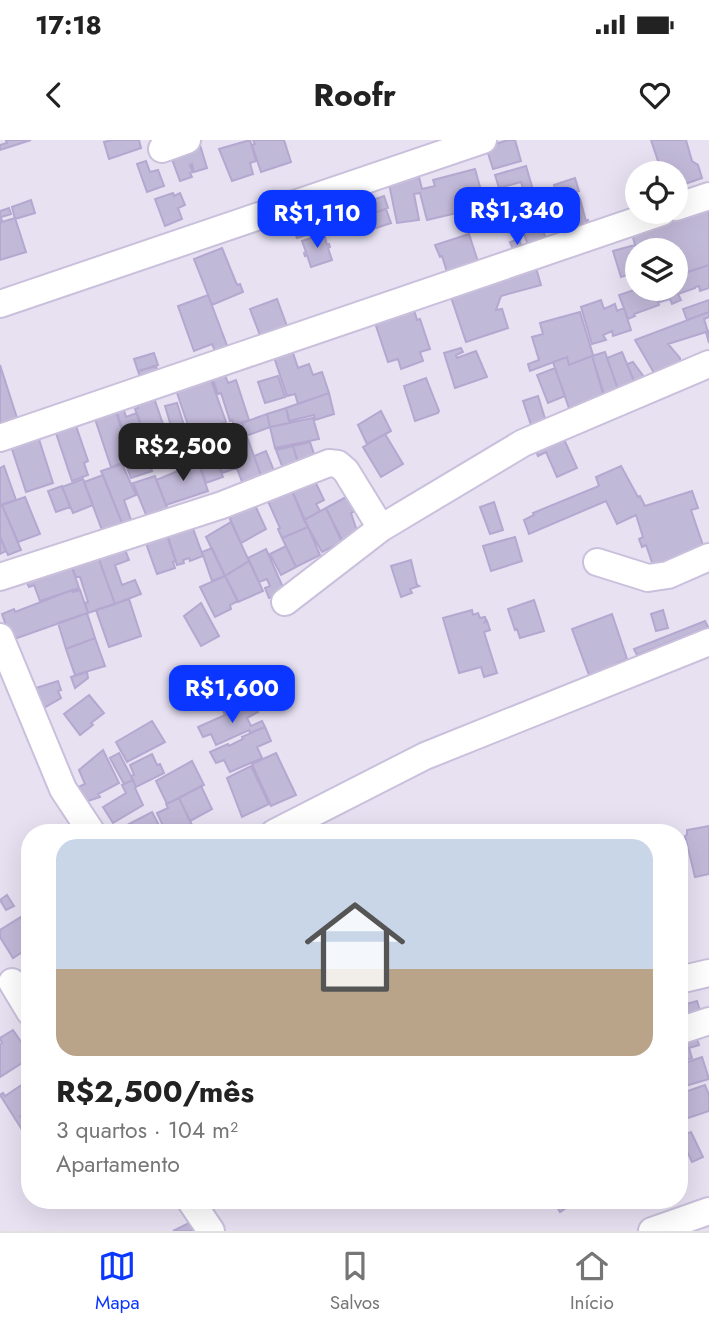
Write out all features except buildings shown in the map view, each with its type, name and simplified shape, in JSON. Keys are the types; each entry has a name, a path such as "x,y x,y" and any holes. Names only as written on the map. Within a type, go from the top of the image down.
{"street":[{"path":"162,149 187,140"},
{"path":"0,304 483,140"},
{"path":"688,203 709,196"},
{"path":"0,438 627,224"},
{"path":"285,602 381,528 523,443 709,364"},
{"path":"0,577 222,505 329,463 338,464 346,471 381,528"},
{"path":"597,562 648,579 668,575 709,557"},
{"path":"0,637 63,789 86,824"},
{"path":"292,824 425,756 709,642"},
{"path":"688,978 709,973"},
{"path":"688,1028 709,1021"},
{"path":"196,1209 211,1231"},
{"path":"652,1231 709,1211"}]}
